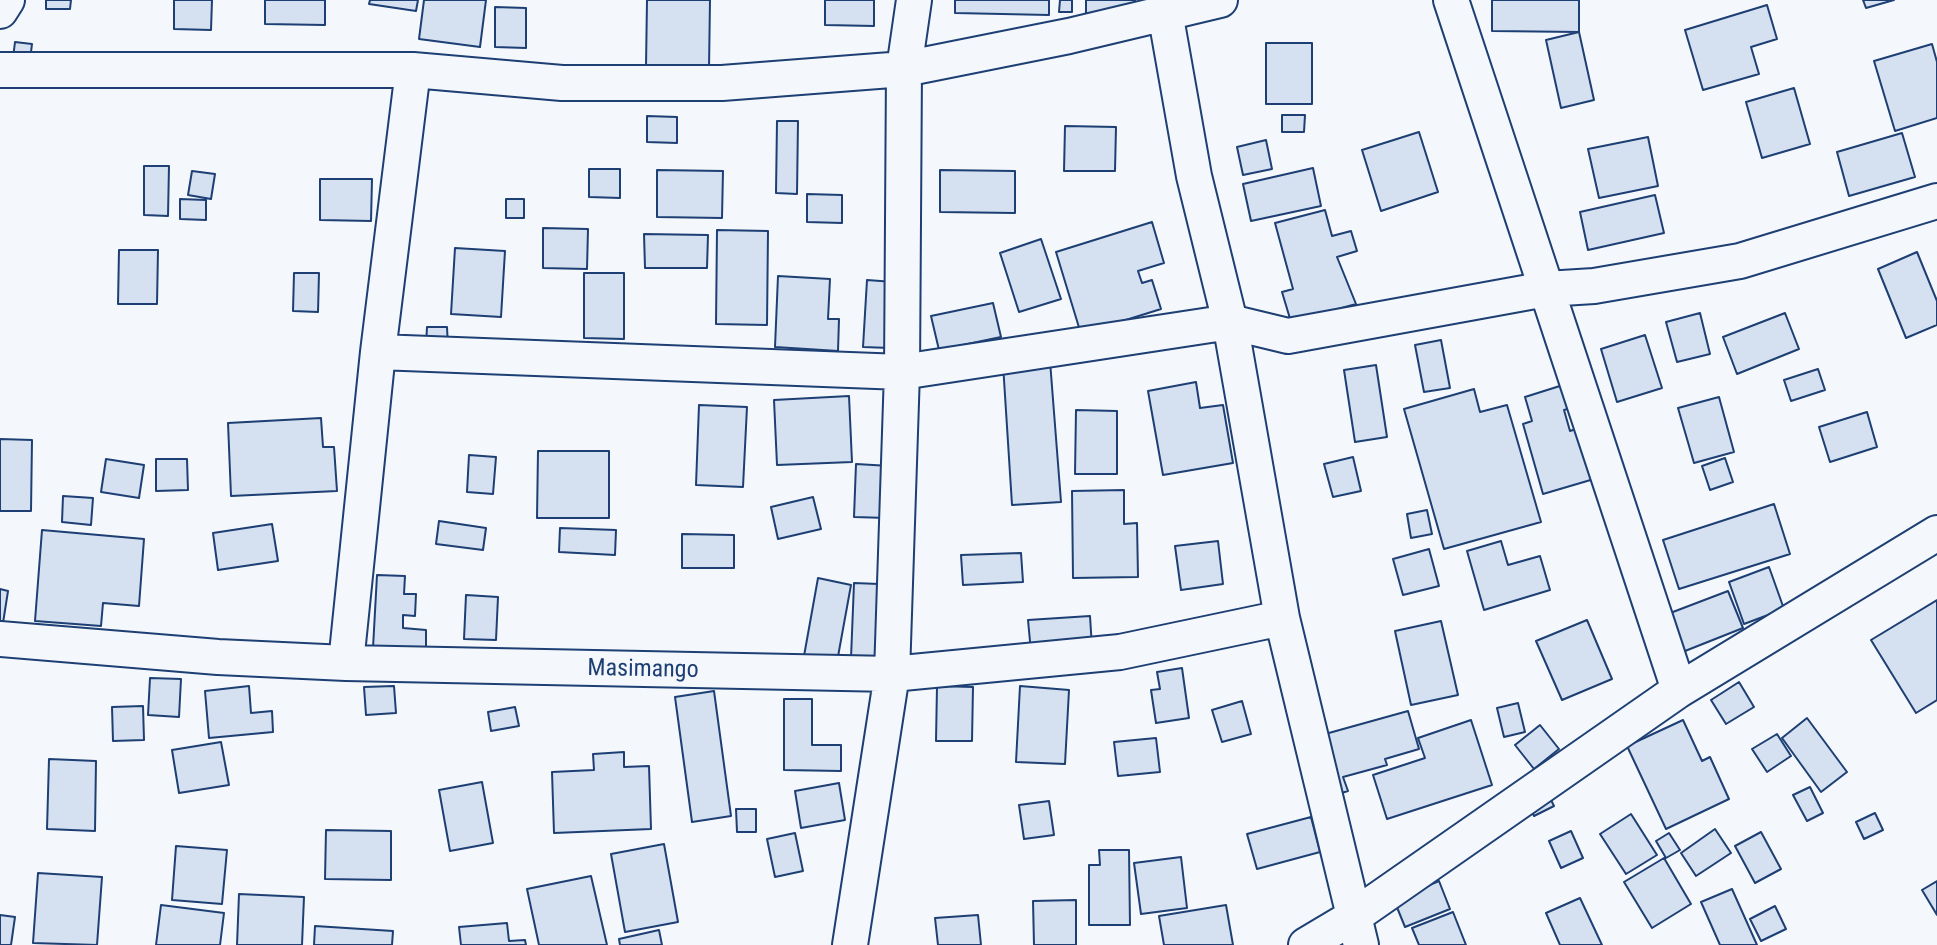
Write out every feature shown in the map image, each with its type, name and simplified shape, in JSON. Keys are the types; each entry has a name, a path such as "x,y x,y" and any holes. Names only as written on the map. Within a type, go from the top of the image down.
{"street":[{"path":"0,11 7,0"},
{"path":"850,945 892,674 902,372 904,69 914,0"},
{"path":"0,70 413,70 562,83 722,83 904,69 1069,36 1220,0"},
{"path":"1451,0 1679,690"},
{"path":"1165,12 1194,176 1230,322 1282,618 1357,931"},
{"path":"346,663 378,352 413,70"},
{"path":"378,352 902,372 1230,322 1288,336 1546,289 1594,286 1740,261 1937,201"},
{"path":"1306,945 1357,931 1679,690 1937,533"},
{"name":"Masimango","path":"0,639 218,657 346,663 892,674 1120,652 1282,618"}],"building":[{"path":"46,0 71,0 70,9 46,9"},
{"path":"174,0 212,0 211,30 174,29"},
{"path":"265,0 325,0 325,25 265,24"},
{"path":"370,0 418,0 416,11 369,4"},
{"path":"424,0 486,0 480,47 419,39"},
{"path":"647,0 710,0 709,69 646,67"},
{"path":"825,0 874,0 874,26 825,25"},
{"path":"955,0 1049,0 1049,15 955,13"},
{"path":"1060,0 1072,0 1072,12 1059,12"},
{"path":"1086,0 1135,0 1135,17 1086,17"},
{"path":"1492,0 1579,0 1579,32 1492,31"},
{"path":"1863,0 1894,0 1866,8"},
{"path":"1767,5 1777,39 1751,47 1759,74 1703,90 1685,30"},
{"path":"495,7 526,8 526,48 495,47"},
{"path":"1579,32 1594,100 1561,108 1546,40"},
{"path":"15,42 32,44 30,60 13,58"},
{"path":"1266,43 1312,43 1312,104 1266,104"},
{"path":"1932,44 1937,62 1937,118 1895,131 1874,61"},
{"path":"1794,88 1810,144 1762,158 1746,102"},
{"path":"1282,115 1305,115 1304,132 1282,132"},
{"path":"647,116 677,117 677,143 647,142"},
{"path":"777,121 798,121 797,194 776,193"},
{"path":"1065,126 1116,127 1115,171 1064,171"},
{"path":"1419,132 1438,192 1381,211 1362,150"},
{"path":"1902,133 1915,177 1849,196 1837,152"},
{"path":"1648,137 1658,186 1599,198 1588,149"},
{"path":"1266,140 1272,169 1243,175 1237,147"},
{"path":"144,166 169,166 168,216 144,215"},
{"path":"1313,168 1321,206 1251,221 1243,184"},
{"path":"589,169 620,169 620,198 589,197"},
{"path":"657,170 723,171 722,218 657,217"},
{"path":"940,170 1015,171 1015,213 940,212"},
{"path":"192,171 215,174 211,199 188,195"},
{"path":"320,179 372,179 371,221 320,220"},
{"path":"807,194 842,195 842,223 807,222"},
{"path":"1655,195 1664,233 1588,250 1580,212"},
{"path":"180,199 206,200 206,220 180,219"},
{"path":"506,199 524,199 524,218 506,218"},
{"path":"1325,210 1332,236 1351,231 1357,251 1337,257 1356,304 1291,322 1282,292 1293,289 1275,223"},
{"path":"1152,222 1164,263 1138,271 1142,283 1152,280 1161,309 1081,334 1056,252"},
{"path":"543,228 588,229 587,269 543,268"},
{"path":"717,230 768,231 767,325 716,324"},
{"path":"644,234 708,235 707,268 645,268"},
{"path":"1041,239 1061,299 1019,312 1000,253"},
{"path":"455,248 505,251 501,317 451,314"},
{"path":"119,250 158,250 157,304 118,304"},
{"path":"1917,252 1937,301 1937,325 1906,338 1878,269"},
{"path":"294,273 319,273 318,312 293,311"},
{"path":"584,273 624,273 624,339 584,338"},
{"path":"778,276 830,279 828,319 839,319 838,351 775,347"},
{"path":"867,280 894,282 890,348 863,347"},
{"path":"993,303 1001,337 939,350 931,316"},
{"path":"1700,313 1710,354 1677,362 1666,322"},
{"path":"1785,313 1799,349 1737,374 1723,337"},
{"path":"427,327 447,327 448,347 426,346"},
{"path":"1645,335 1662,388 1617,402 1601,349"},
{"path":"1441,340 1450,388 1424,392 1415,345"},
{"path":"1050,361 1061,502 1012,505 1003,364"},
{"path":"1376,365 1387,437 1355,442 1344,370"},
{"path":"1818,369 1825,390 1791,401 1784,380"},
{"path":"1196,382 1200,408 1223,405 1233,463 1163,475 1148,391"},
{"path":"1563,385 1571,408 1564,410 1570,431 1579,428 1594,479 1543,494 1523,424 1532,421 1525,397"},
{"path":"1474,389 1480,412 1507,405 1541,522 1444,549 1404,409"},
{"path":"849,396 852,462 777,465 774,400"},
{"path":"1719,397 1734,452 1694,463 1678,408"},
{"path":"699,405 747,407 743,487 696,485"},
{"path":"1076,410 1117,411 1117,474 1075,474"},
{"path":"1867,412 1877,447 1830,462 1819,427"},
{"path":"321,418 323,447 334,447 337,491 231,496 228,423"},
{"path":"0,439 32,440 31,511 0,511"},
{"path":"538,451 609,451 609,518 537,518"},
{"path":"469,455 496,457 493,494 467,492"},
{"path":"1353,457 1361,491 1333,497 1324,464"},
{"path":"1725,458 1733,482 1710,490 1702,466"},
{"path":"106,459 144,465 139,498 101,492"},
{"path":"156,459 187,459 188,490 156,491"},
{"path":"856,464 890,466 887,518 854,517"},
{"path":"1124,490 1124,524 1137,523 1138,577 1073,578 1072,491"},
{"path":"63,496 93,498 91,525 62,522"},
{"path":"813,497 821,529 778,539 771,507"},
{"path":"1774,504 1790,554 1679,589 1663,540"},
{"path":"1427,510 1432,534 1411,538 1407,514"},
{"path":"439,521 486,528 483,550 436,544"},
{"path":"272,524 278,561 218,570 213,533"},
{"path":"560,528 616,530 615,555 559,552"},
{"path":"42,530 144,539 139,606 103,603 101,626 35,621"},
{"path":"682,534 734,535 734,568 682,568"},
{"path":"1218,541 1223,584 1181,590 1175,546"},
{"path":"1501,541 1508,565 1540,556 1550,590 1484,610 1467,551"},
{"path":"1429,549 1439,586 1403,595 1393,559"},
{"path":"1021,553 1023,582 963,585 961,555"},
{"path":"1769,567 1784,609 1744,624 1729,582"},
{"path":"377,575 405,576 404,594 416,594 415,616 403,615 403,628 426,630 426,651 373,648"},
{"path":"818,578 851,585 837,662 804,656"},
{"path":"854,583 879,584 877,658 851,658"},
{"path":"0,589 8,591 3,623 0,623"},
{"path":"1728,591 1743,628 1680,653 1665,615"},
{"path":"466,595 498,597 496,640 464,639"},
{"path":"1937,600 1937,700 1916,713 1871,640"},
{"path":"1090,616 1092,648 1031,652 1028,620"},
{"path":"1587,620 1612,679 1562,700 1536,641"},
{"path":"1441,621 1458,695 1411,705 1395,631"},
{"path":"1182,668 1189,718 1156,723 1151,690 1160,689 1157,672"},
{"path":"150,678 181,679 179,717 148,715"},
{"path":"1739,682 1754,707 1726,724 1711,700"},
{"path":"249,686 251,713 272,711 273,732 209,738 205,691"},
{"path":"394,686 396,713 366,715 364,687"},
{"path":"937,686 973,687 972,741 936,741"},
{"path":"1020,686 1069,690 1065,764 1016,762"},
{"path":"714,691 731,816 692,822 675,697"},
{"path":"784,699 812,699 812,745 841,745 841,771 784,770"},
{"path":"1242,701 1251,734 1222,742 1212,710"},
{"path":"1518,703 1525,732 1504,737 1497,708"},
{"path":"143,706 144,740 113,741 112,707"},
{"path":"515,707 519,726 491,731 488,712"},
{"path":"1408,711 1419,749 1385,759 1387,765 1343,777 1348,791 1335,795 1318,736"},
{"path":"1807,718 1847,772 1821,792 1782,738"},
{"path":"1471,720 1492,785 1387,819 1373,775 1425,758 1418,738"},
{"path":"1683,720 1702,761 1710,757 1729,799 1666,829 1627,746"},
{"path":"1540,725 1559,749 1534,769 1515,745"},
{"path":"1777,734 1791,756 1767,772 1752,749"},
{"path":"1156,738 1160,772 1118,776 1114,742"},
{"path":"221,742 229,785 179,793 172,750"},
{"path":"624,752 624,767 649,766 651,829 554,833 552,772 594,770 593,754"},
{"path":"49,759 96,761 95,831 47,829"},
{"path":"482,782 493,843 450,851 439,790"},
{"path":"839,783 845,820 801,828 795,791"},
{"path":"1810,787 1823,813 1807,821 1793,795"},
{"path":"1548,794 1554,806 1534,816 1528,804"},
{"path":"1049,801 1054,835 1024,839 1019,805"},
{"path":"736,809 756,809 756,832 737,832"},
{"path":"1875,813 1883,830 1864,839 1856,822"},
{"path":"1631,814 1657,855 1626,874 1600,834"},
{"path":"1311,817 1320,852 1257,869 1247,834"},
{"path":"1715,829 1731,853 1696,876 1681,853"},
{"path":"326,830 391,831 391,880 325,879"},
{"path":"1571,831 1583,858 1561,868 1549,841"},
{"path":"1761,832 1781,869 1755,883 1735,846"},
{"path":"795,833 803,871 775,877 767,839"},
{"path":"1669,833 1680,850 1666,858 1656,841"},
{"path":"664,844 678,922 625,932 611,854"},
{"path":"176,846 227,850 222,904 172,900"},
{"path":"1099,850 1129,850 1130,925 1089,925 1089,865 1100,865"},
{"path":"1181,857 1187,908 1141,914 1134,863"},
{"path":"1664,858 1691,904 1652,928 1624,882"},
{"path":"38,873 102,877 97,945 33,943"},
{"path":"591,876 607,945 539,945 527,889"},
{"path":"1439,881 1450,909 1405,927 1394,900"},
{"path":"1937,881 1937,915 1922,890"},
{"path":"1732,889 1757,945 1720,945 1701,902"},
{"path":"239,894 304,897 302,945 237,945"},
{"path":"1580,898 1602,945 1560,945 1546,913"},
{"path":"1076,900 1076,945 1034,945 1033,901"},
{"path":"161,905 224,913 220,945 156,945"},
{"path":"1226,905 1233,945 1164,945 1159,916"},
{"path":"1775,906 1786,929 1761,941 1750,919"},
{"path":"1453,912 1466,945 1419,945 1412,928"},
{"path":"0,915 15,917 11,945 0,945"},
{"path":"978,915 981,945 938,945 935,918"},
{"path":"507,923 509,941 525,940 526,945 461,945 459,927"},
{"path":"315,926 393,931 392,945 314,945"},
{"path":"659,930 662,945 620,945 619,939"}]}
